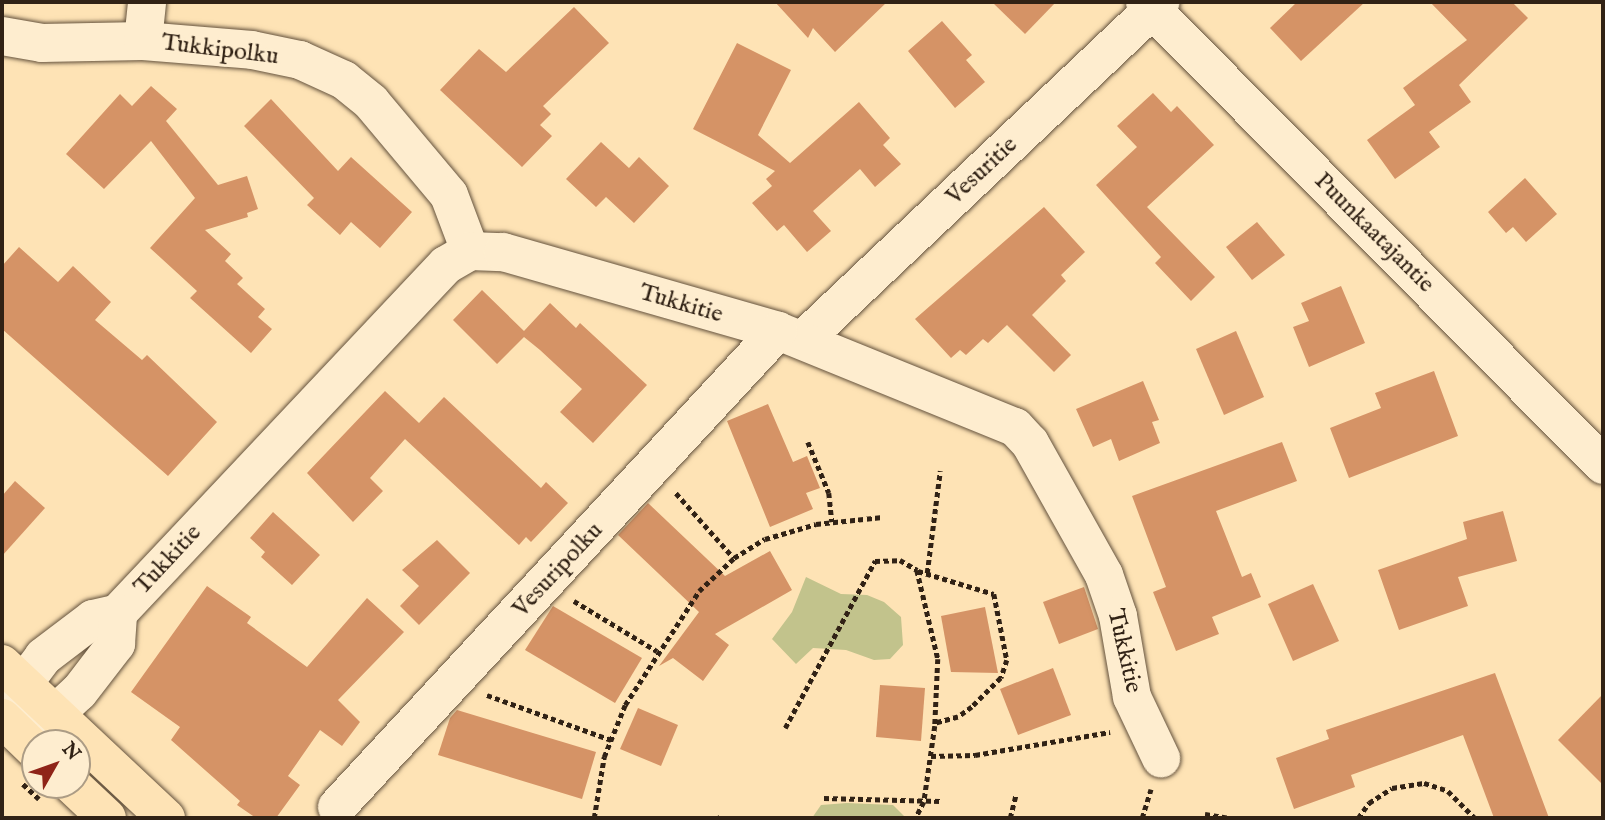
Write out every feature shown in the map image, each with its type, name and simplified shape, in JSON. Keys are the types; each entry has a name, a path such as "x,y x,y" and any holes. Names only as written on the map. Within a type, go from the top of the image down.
{"main road":[{"path":"12,674 166,818"},
{"path":"65,799 107,818"}],"street":[{"path":"143,41 147,2"},
{"name":"Vesuritie","path":"790,336 1153,4"},
{"name":"Puunkaatajantie","path":"1153,4 1598,447"},
{"name":"Tukkipolku","path":"2,36 42,43 143,41 252,50 300,61 344,80 371,102 449,195 470,251"},
{"name":"Tukkitie","path":"18,745 12,674 43,657 93,619 118,613 446,265 470,251 503,253 790,336 1015,427 1030,443 1104,575 1118,616 1132,697 1154,742"},
{"name":"Vesuripolku","path":"337,807 653,467 790,336"},
{"name":"Tukkitie","path":"18,745 55,714 116,644 118,613"}],"path":[{"path":"808,442 829,493 832,522"},
{"path":"653,467 734,558"},
{"path":"927,573 940,471"},
{"path":"594,818 611,740 625,705 657,650 699,591 734,558 765,539 832,522 883,517"},
{"path":"785,728 875,561 900,560 917,570 994,594 1007,660 1001,678 958,717 935,723"},
{"path":"916,818 924,802 931,756 938,659 917,570"},
{"path":"545,584 657,650"},
{"path":"454,683 611,740"},
{"path":"931,756 1154,742"},
{"path":"1358,818 1369,803 1392,789 1424,783 1448,790 1475,818"},
{"path":"1010,818 1016,794"},
{"path":"824,798 940,801"},
{"path":"1205,814 1230,818"}],"green space":[{"path":"806,577 841,594 867,595 884,602 901,617 903,645 890,659 874,660 846,650 813,648 796,664 772,639 792,612"},
{"path":"821,805 893,805 905,817 812,818"}],"building":[{"path":"775,2 887,2 835,52 813,28 808,38"},
{"path":"992,2 1056,2 1025,34"},
{"path":"1297,2 1365,2 1301,61 1270,28"},
{"path":"1430,2 1512,2 1528,18 1459,85 1471,102 1429,132 1440,147 1395,179 1367,140 1415,105 1403,88 1467,40"},
{"path":"574,7 609,43 543,106 551,114 540,125 552,136 522,167 440,90 479,49 506,72"},
{"path":"942,21 972,55 966,60 985,82 955,108 908,51"},
{"path":"737,43 791,70 758,135 790,163 859,102 890,138 883,145 901,164 875,187 860,169 813,211 831,231 807,252 784,225 777,231 752,203 772,186 766,179 775,171 693,129"},
{"path":"151,86 177,109 166,121 218,185 247,176 258,209 247,213 248,217 205,230 231,254 225,261 243,278 237,284 265,309 258,317 272,329 251,353 190,298 197,291 150,248 195,198 151,141 104,189 66,154 120,94 132,106"},
{"path":"1153,93 1171,112 1177,106 1214,145 1147,207 1215,277 1191,301 1155,263 1161,257 1096,185 1137,147 1117,126"},
{"path":"271,99 338,171 351,157 412,212 380,248 351,222 340,235 307,205 314,198 244,126"},
{"path":"601,142 629,168 639,157 669,186 634,223 606,197 596,207 566,179"},
{"path":"1525,178 1557,214 1526,242 1513,227 1506,233 1488,212"},
{"path":"1044,207 1085,252 1061,275 1066,281 1032,315 1071,355 1054,372 1007,325 988,343 983,339 966,355 960,350 951,358 915,319"},
{"path":"1257,222 1285,255 1252,280 1226,247"},
{"path":"19,247 58,282 73,266 111,302 95,320 142,360 147,355 217,422 168,476 2,329 2,266"},
{"path":"1341,286 1365,343 1309,367 1293,327 1309,321 1301,303"},
{"path":"482,290 524,331 550,303 576,328 580,323 647,385 593,443 560,412 582,389 540,350 524,337 497,364 453,320"},
{"path":"1236,331 1264,397 1224,415 1196,349"},
{"path":"1434,371 1458,436 1349,478 1330,428 1381,408 1375,393"},
{"path":"1143,381 1159,420 1152,422 1160,443 1119,461 1111,439 1093,447 1076,409"},
{"path":"385,391 419,423 444,397 541,488 546,482 568,503 531,542 526,537 519,545 405,439 370,478 383,491 353,522 307,473"},
{"path":"768,404 793,462 807,456 820,488 806,493 813,509 770,527 727,421"},
{"path":"1282,442 1297,481 1216,511 1242,577 1251,573 1261,597 1212,617 1219,634 1176,651 1153,592 1166,587 1132,496"},
{"path":"15,481 45,508 2,556 2,496"},
{"path":"648,503 725,576 770,551 792,590 715,634 729,645 703,681 673,658 659,666 699,612 618,535"},
{"path":"1503,511 1517,561 1458,577 1468,606 1399,630 1378,570 1467,539 1463,522"},
{"path":"273,512 320,555 292,585 261,557 265,552 250,538"},
{"path":"437,540 470,573 419,625 400,606 419,586 402,570"},
{"path":"1313,584 1339,641 1293,661 1268,604"},
{"path":"207,586 251,617 247,623 307,667 367,598 404,632 338,700 360,722 342,746 320,730 288,776 300,785 276,818 256,818 237,805 240,801 171,740 180,727 131,692"},
{"path":"1084,587 1098,629 1059,644 1043,602"},
{"path":"553,606 642,658 615,703 525,650"},
{"path":"985,607 998,673 951,672 941,616"},
{"path":"1053,668 1071,715 1018,735 1000,689"},
{"path":"1495,673 1549,818 1494,818 1463,735 1351,775 1355,787 1294,809 1276,758 1329,739 1326,730"},
{"path":"880,685 925,688 921,741 876,737"},
{"path":"1603,694 1603,785 1558,740"},
{"path":"638,708 678,725 661,766 620,749"},
{"path":"457,710 596,752 582,799 438,755 450,718"}]}
